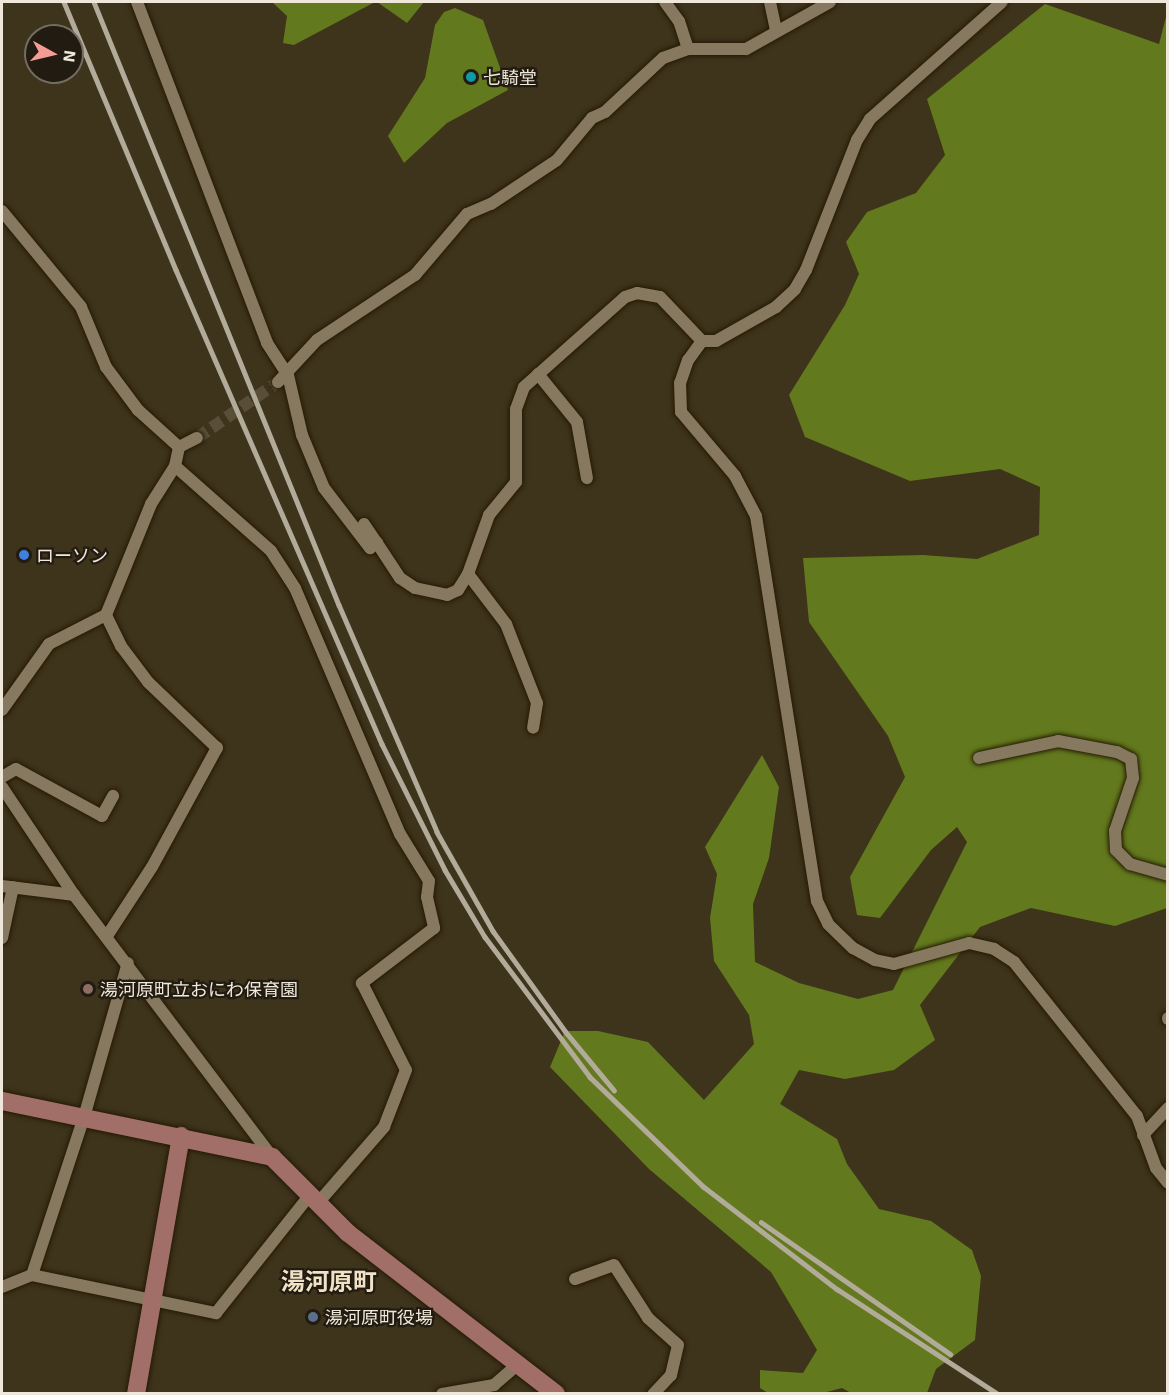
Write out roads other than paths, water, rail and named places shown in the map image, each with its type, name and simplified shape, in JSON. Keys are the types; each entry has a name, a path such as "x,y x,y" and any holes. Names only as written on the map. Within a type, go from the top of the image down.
{"street":[{"path":"137,2 324,488 370,548 377,543"},
{"path":"665,2 679,21 688,48"},
{"path":"770,2 776,31"},
{"path":"283,379 317,340 415,275 467,214 491,204 556,160 592,118 605,111 638,77 663,58 688,48 746,49 830,2"},
{"path":"364,524 400,578 415,588 447,595 458,590 468,574 489,515 516,482 518,396 538,374 625,297 636,293 660,297 702,341 716,342 748,326 795,289 857,140 870,119 1002,2"},
{"path":"2,211 81,306 106,367 125,393 179,447"},
{"path":"702,341 688,360 680,383 681,412 724,460 756,516 817,901 828,924 853,948 875,960 894,964 969,943 1007,957 1137,1116 1156,1168 1167,1183"},
{"path":"538,374 577,422 587,478"},
{"path":"179,447 197,438"},
{"path":"2,710 49,644 106,615 151,504 175,466 179,447"},
{"path":"2,1287 32,1275 216,1312 314,1199 384,1127 406,1070 362,982 434,928 427,897 429,881 399,834 295,588 271,551 175,466"},
{"path":"468,574 506,624 537,703 534,729"},
{"path":"106,615 121,646 148,681 217,748 152,867 107,936"},
{"path":"979,758 1058,741 1117,752 1131,759 1133,778 1115,831 1116,850 1130,864 1167,875"},
{"path":"2,777 16,769 102,816 113,796"},
{"path":"2,787 74,895 128,963 272,1156 348,1233 519,1363 556,1394"},
{"path":"2,938 7,887 74,895"},
{"path":"32,1275 84,1117 128,963"},
{"path":"2,1101 272,1156"},
{"path":"1143,1135 1167,1108"},
{"path":"136,1394 181,1136"},
{"path":"574,1279 614,1265 648,1318 678,1346 671,1375 653,1394"},
{"path":"442,1394 494,1385 519,1363"}],"tunnel":[{"path":"197,438 278,382"}],"railway":[{"path":"64,2 176,270 382,744 445,870 485,937 590,1077 704,1187 837,1289 998,1394"},
{"path":"94,2 339,605 437,832 493,931 565,1031 614,1090"},
{"path":"761,1222 950,1354"}],"place":[{"name":"七騎堂","path":"471,77"},
{"name":"ローソン","path":"24,555"},
{"name":"湯河原町立おにわ保育園","path":"88,989"},
{"name":"湯河原町役場","path":"313,1317"}],"district":[{"name":"湯河原町","path":"329,1281"}]}
